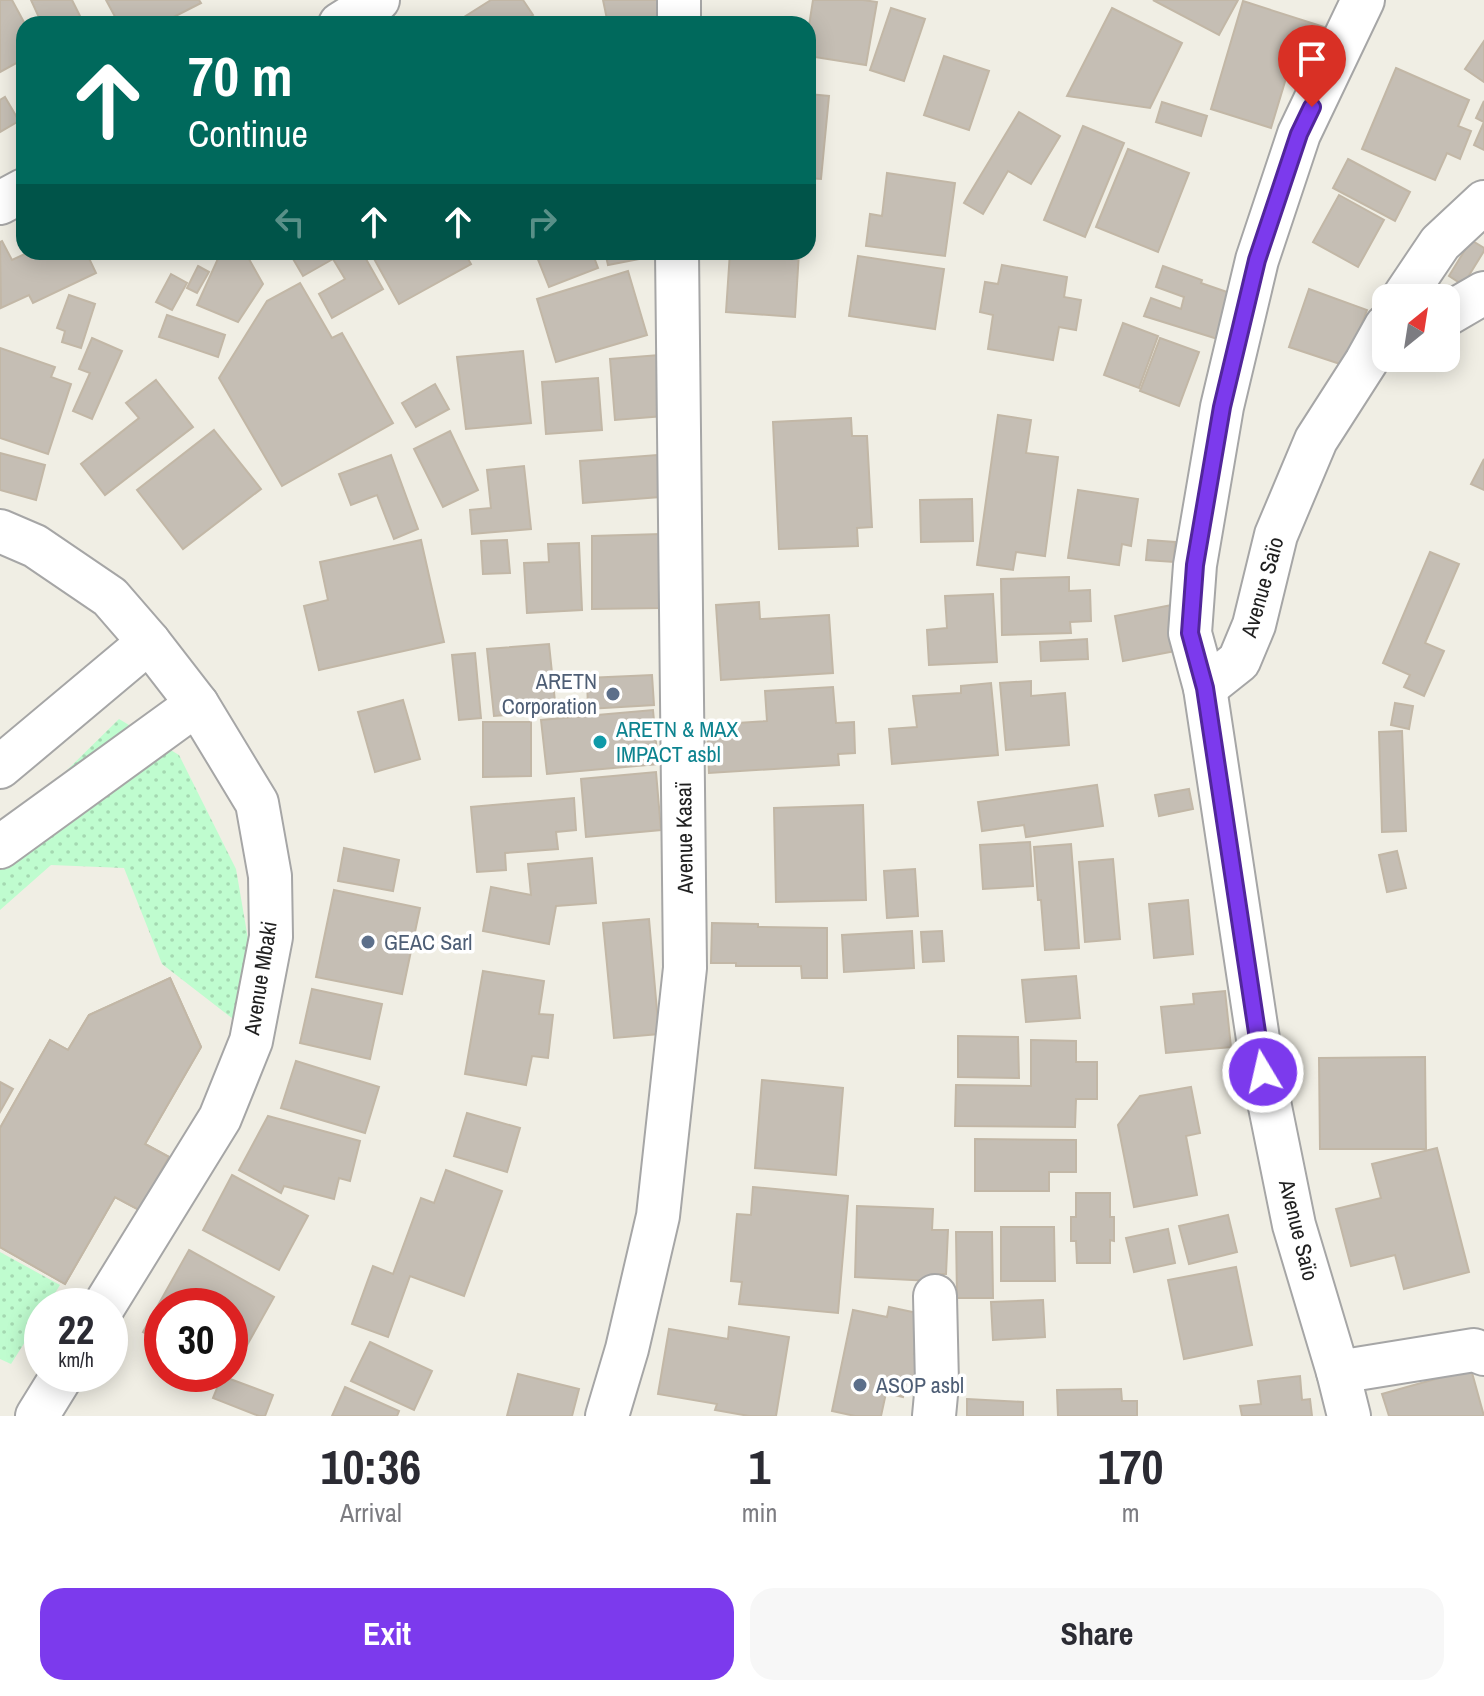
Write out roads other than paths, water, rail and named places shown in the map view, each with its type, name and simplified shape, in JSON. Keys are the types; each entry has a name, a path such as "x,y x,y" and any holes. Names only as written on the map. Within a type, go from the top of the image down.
{"street":[{"path":"353,16 378,0"},
{"path":"1205,688 1190,633 1195,565 1222,407 1257,260 1299,134 1363,0"},
{"path":"1412,284 1440,243 1484,202"},
{"name":"Avenue Kasaï","path":"607,1416 627,1349 658,1216 685,968 677,260"},
{"path":"1460,307 1484,293"},
{"name":"Avenue Saïo","path":"1349,1416 1294,1225 1263,1072 1205,688 1239,661 1254,625 1276,535 1316,440 1372,362"},
{"name":"Avenue Mbaki","path":"0,531 35,546 110,597 149,642 197,704 257,803 270,876 271,937 251,1041 220,1118 115,1288"},
{"path":"0,767 149,642"},
{"path":"5,833 197,704"},
{"path":"934,1416 937,1384 935,1296"},
{"path":"1338,1372 1474,1350 1484,1354"},
{"path":"37,1416 52,1392"}],"place":[{"name":"ARETN Corporation","path":"613,694"},
{"name":"ARETN & MAX IMPACT asbl","path":"600,742"},
{"name":"GEAC Sarl","path":"368,942"},
{"name":"ASOP asbl","path":"860,1385"}]}
